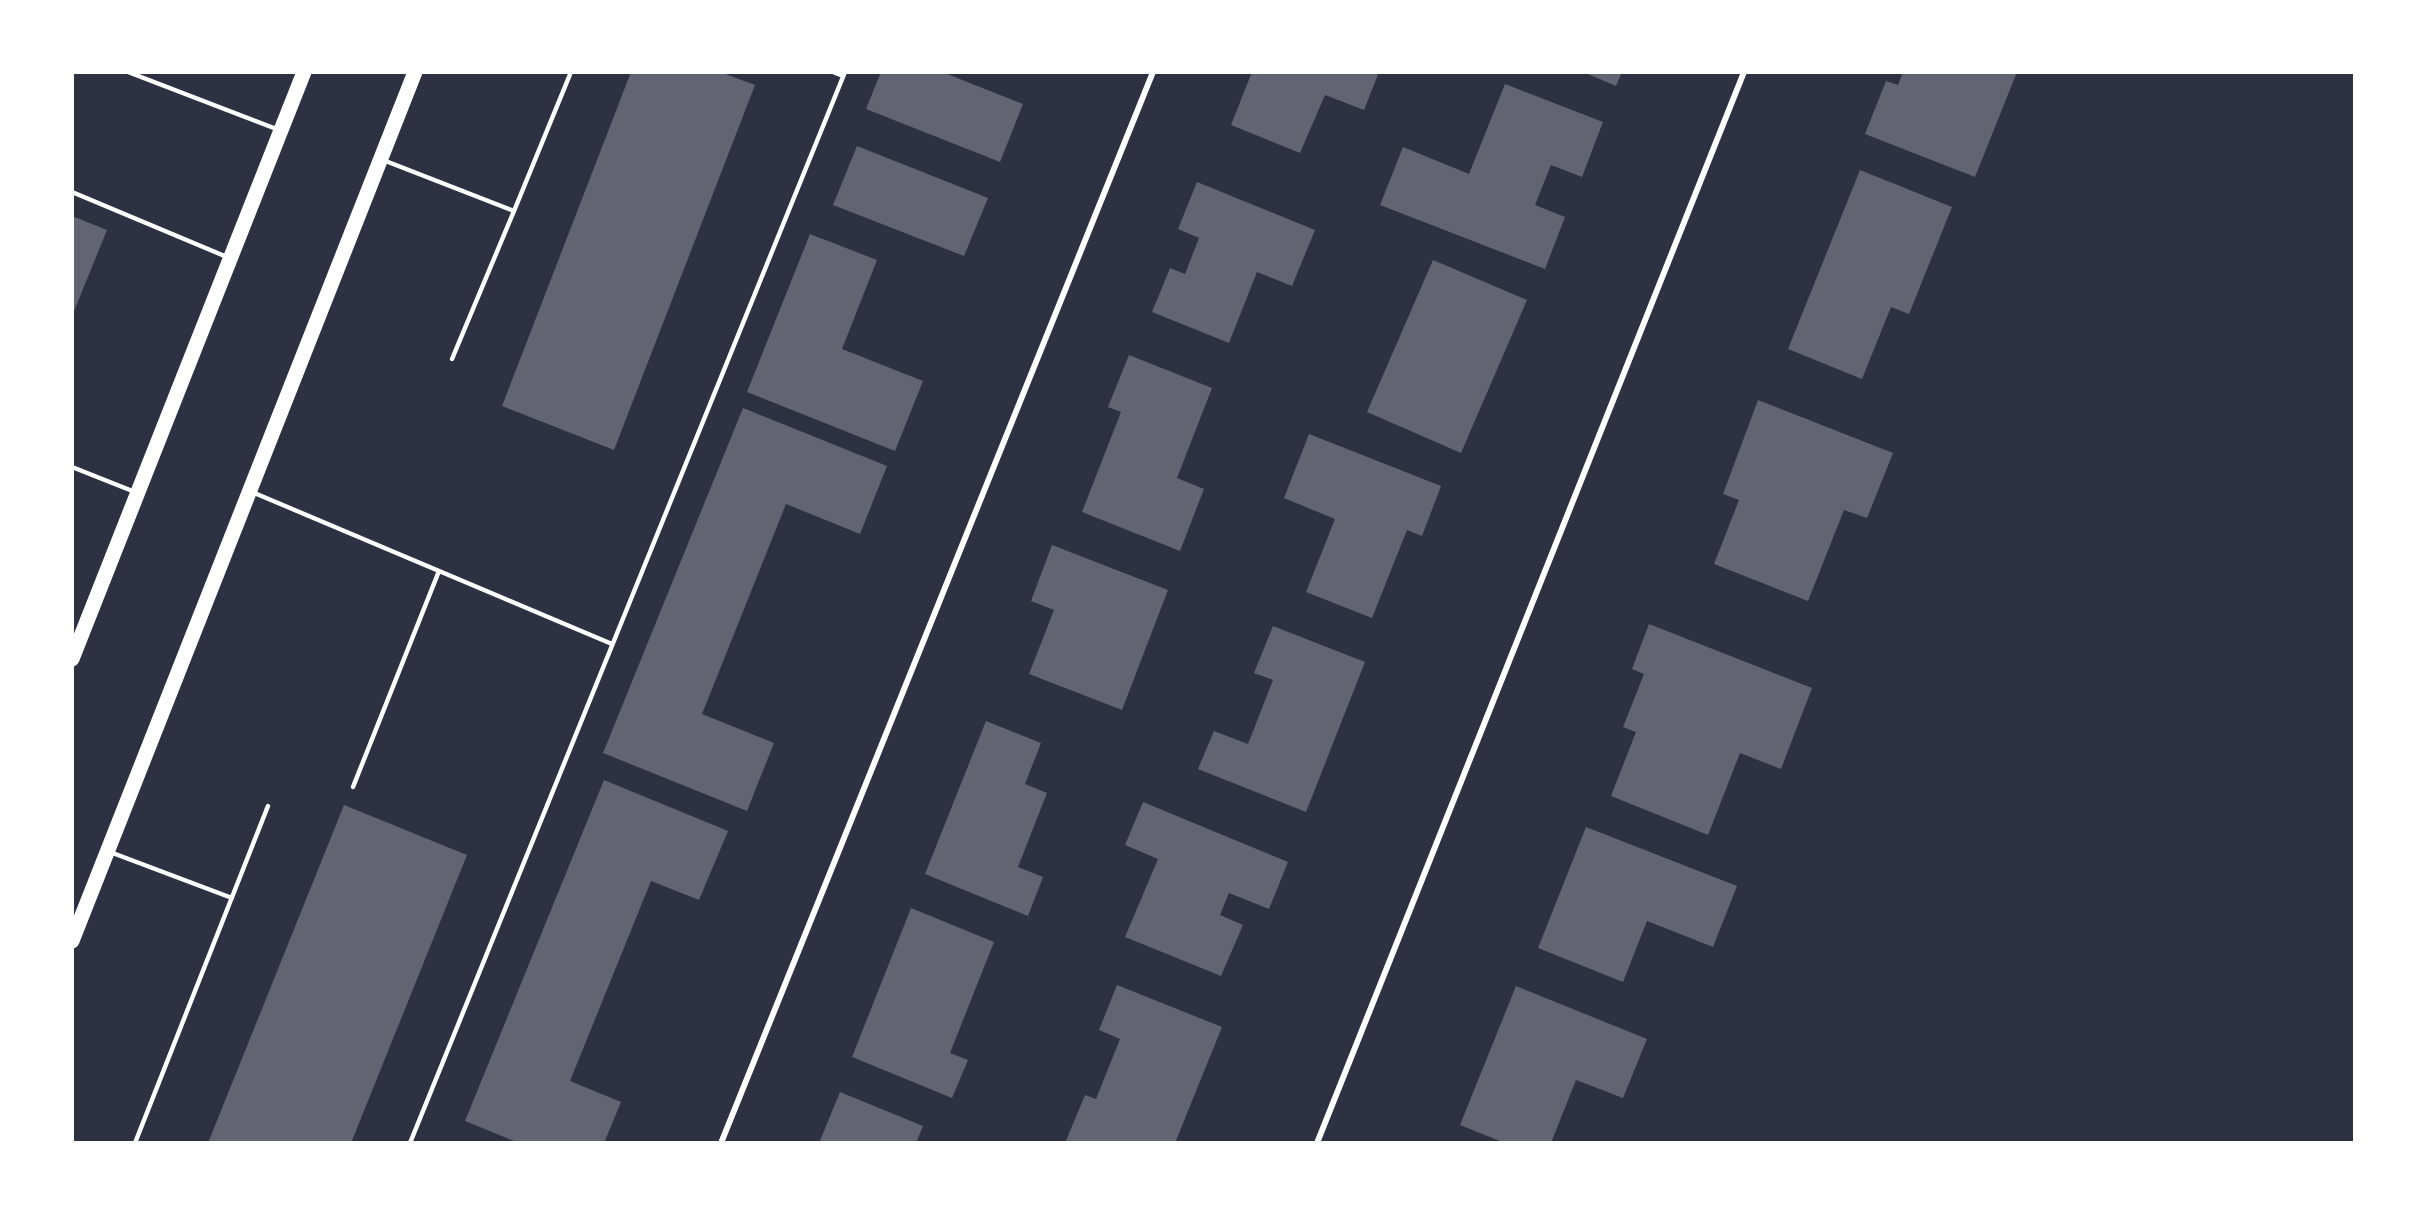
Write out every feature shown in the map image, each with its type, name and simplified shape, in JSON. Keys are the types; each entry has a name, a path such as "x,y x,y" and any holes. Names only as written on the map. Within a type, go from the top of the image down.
{"main road":[{"path":"72,659 304,72"},
{"path":"72,941 415,72"}],"street":[{"path":"721,1143 1153,72"},
{"path":"1317,1143 1744,72"}],"lane":[{"path":"128,72 282,130"},
{"path":"452,359 571,72"},
{"path":"410,1143 844,74 833,72"},
{"path":"381,159 514,211"},
{"path":"72,192 231,259"},
{"path":"72,467 137,493"},
{"path":"250,491 612,644"},
{"path":"353,787 439,571"},
{"path":"135,1143 268,806"},
{"path":"108,851 232,898"}],"building":[{"path":"631,72 720,72 755,85 614,450 502,406"},
{"path":"881,72 942,72 1023,104 1000,162 866,109"},
{"path":"1252,72 1379,72 1364,110 1325,95 1300,153 1231,125"},
{"path":"1583,72 1622,72 1616,86"},
{"path":"1903,72 2017,72 1975,177 1865,134 1886,81 1898,85"},
{"path":"1505,84 1603,122 1582,177 1551,165 1535,205 1565,217 1545,269 1380,205 1403,147 1469,174"},
{"path":"857,146 988,198 964,256 833,205"},
{"path":"1860,170 1952,207 1909,314 1891,307 1862,379 1788,349"},
{"path":"1197,182 1315,230 1292,286 1257,272 1229,343 1152,312 1170,268 1185,274 1199,238 1178,229"},
{"path":"72,216 107,230 72,316"},
{"path":"810,234 877,260 842,349 923,381 895,451 747,392"},
{"path":"1433,260 1527,300 1461,453 1367,412"},
{"path":"1129,355 1212,388 1177,478 1204,489 1180,551 1082,512 1121,412 1108,407"},
{"path":"1758,400 1893,453 1867,518 1844,510 1808,601 1714,564 1739,500 1723,494"},
{"path":"743,408 887,466 860,534 786,504 702,714 774,743 747,811 603,753"},
{"path":"1309,434 1441,486 1422,536 1407,530 1372,618 1306,592 1335,519 1284,498"},
{"path":"1052,545 1168,590 1122,710 1029,674 1054,610 1031,601"},
{"path":"1649,624 1812,688 1781,769 1740,753 1708,835 1611,796 1636,732 1623,727 1644,674 1632,669"},
{"path":"1273,626 1365,662 1306,812 1198,769 1214,731 1248,744 1273,680 1254,673"},
{"path":"986,721 1041,743 1025,784 1047,793 1018,867 1043,877 1028,916 925,874"},
{"path":"604,780 728,831 699,900 651,881 570,1081 621,1102 604,1143 519,1143 465,1121"},
{"path":"1143,802 1288,862 1269,909 1229,893 1220,915 1243,925 1221,976 1125,937 1158,859 1125,845"},
{"path":"344,805 467,855 351,1143 208,1143"},
{"path":"1586,827 1737,886 1713,947 1647,921 1623,982 1538,948"},
{"path":"911,908 994,942 950,1053 968,1060 952,1098 852,1057"},
{"path":"1117,985 1222,1027 1175,1143 1065,1143 1085,1095 1096,1099 1120,1039 1099,1030"},
{"path":"1516,986 1647,1039 1623,1098 1576,1080 1551,1143 1505,1143 1460,1125"},
{"path":"840,1092 923,1126 916,1143 819,1143"}]}
